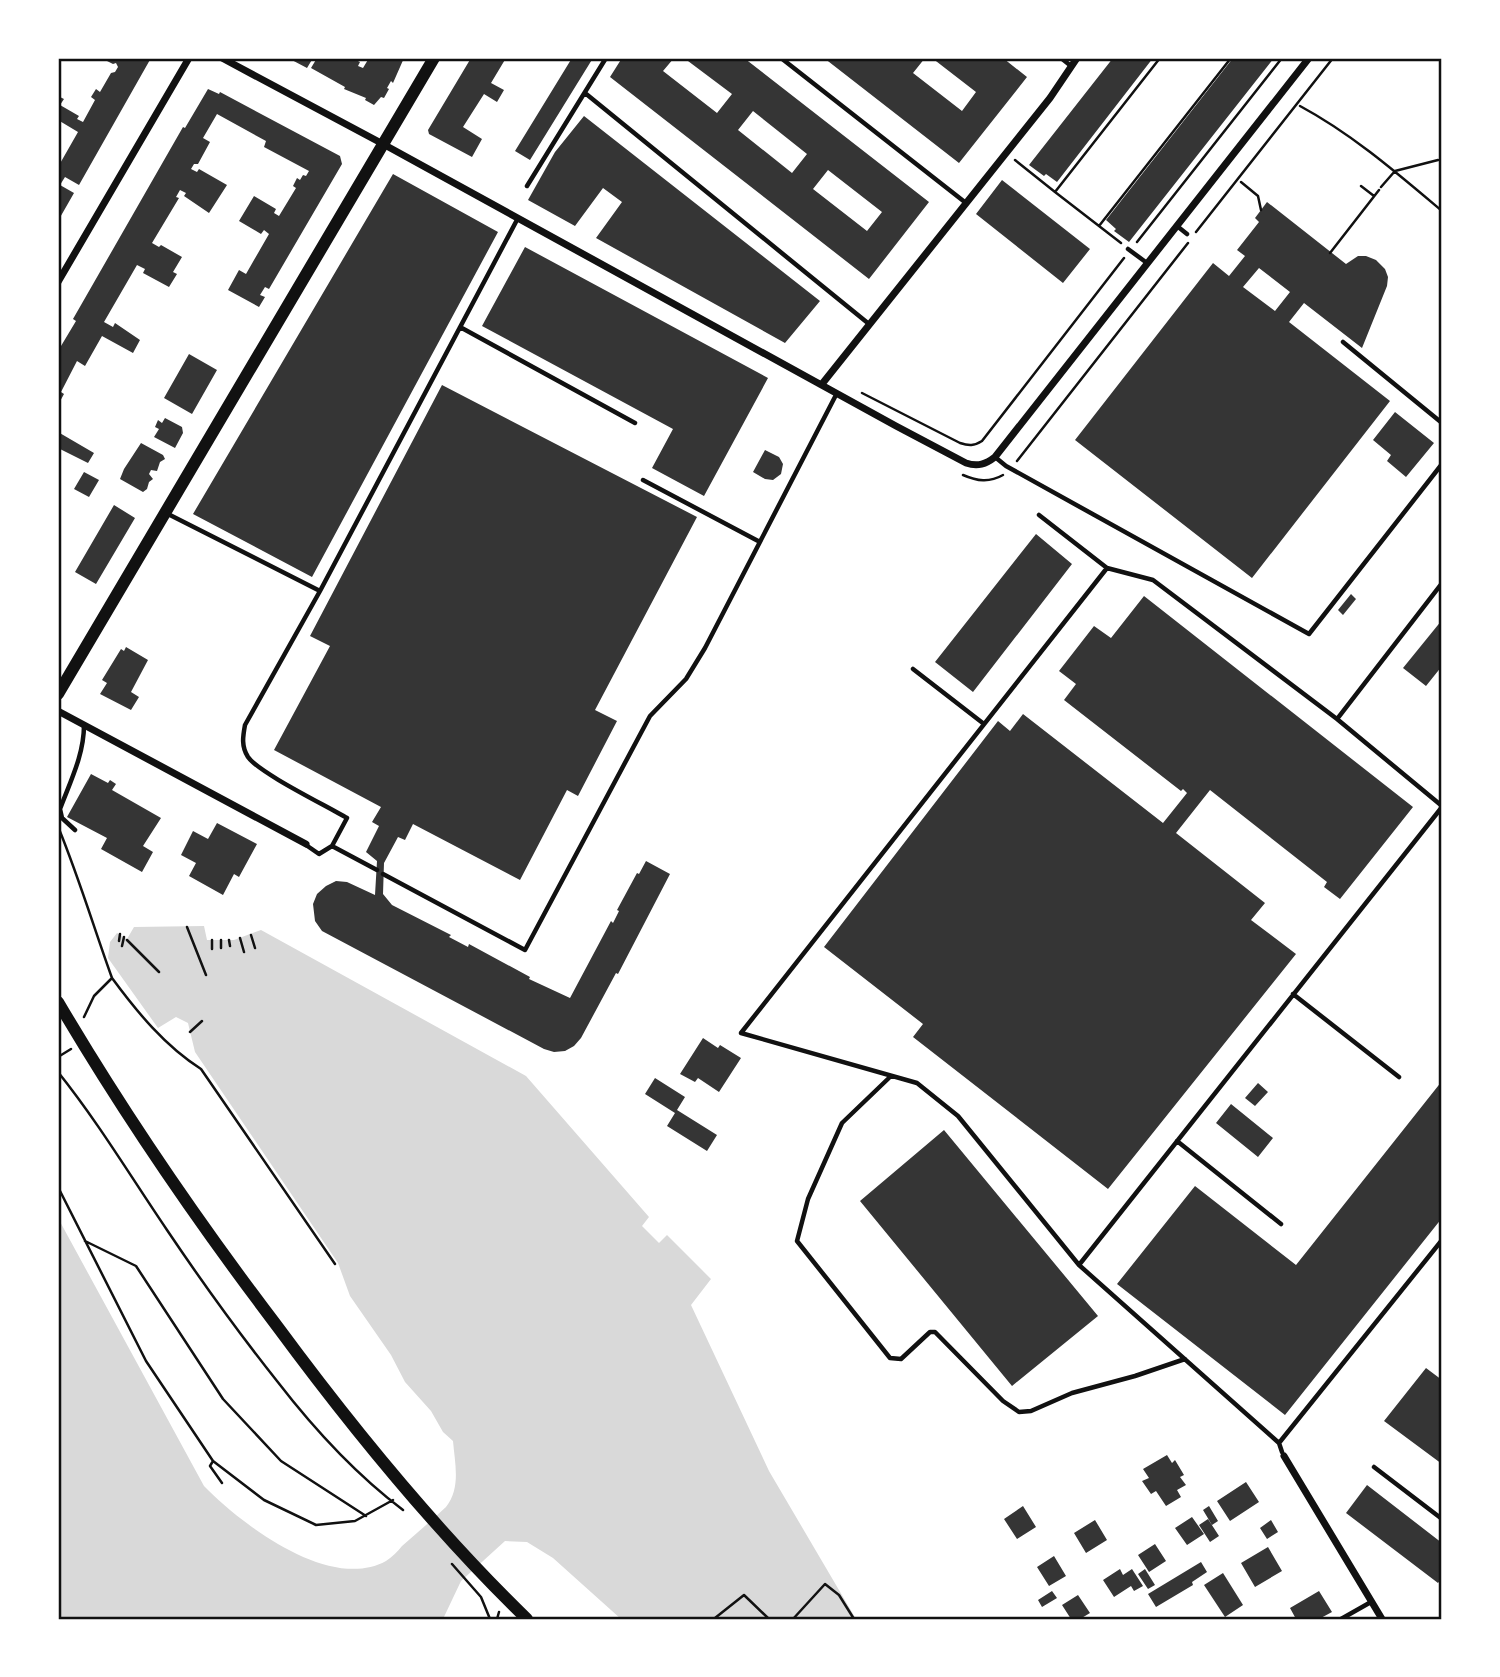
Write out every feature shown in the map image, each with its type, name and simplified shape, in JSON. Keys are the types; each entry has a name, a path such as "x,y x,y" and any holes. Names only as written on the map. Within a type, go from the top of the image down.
{"street":[{"path":"58,282 189,58"},
{"path":"222,58 953,456 976,466 995,457 1309,58"},
{"path":"58,694 434,58"},
{"path":"822,384 1049,98 1077,58"},
{"path":"1072,66 1083,58"},
{"path":"58,711 306,844"},
{"path":"58,1002 152,1152 234,1269 325,1391 406,1489 527,1619"},
{"path":"1283,1454 1382,1619"}],"lane":[{"path":"527,186 606,58"},
{"path":"781,58 966,203"},
{"path":"1061,58 1072,66"},
{"path":"584,93 870,324"},
{"path":"306,844 319,854 332,846 347,818 260,768 248,757 242,742 245,724 320,591 518,218"},
{"path":"1177,226 1187,234"},
{"path":"1129,250 1147,264"},
{"path":"460,327 635,422"},
{"path":"1343,342 1442,423"},
{"path":"383,874 525,950 650,716 686,679 705,648 837,393"},
{"path":"995,457 1309,634 1442,464"},
{"path":"643,480 760,542"},
{"path":"166,512 320,591"},
{"path":"1039,514 1107,568 1153,580 1337,719 1442,806 1079,1265"},
{"path":"1107,568 741,1033 917,1083 958,1116 1079,1265 1279,1443 1283,1454"},
{"path":"1337,719 1442,583"},
{"path":"913,669 984,724"},
{"path":"75,830 62,818 60,809 80,756 84,724"},
{"path":"332,846 377,870"},
{"path":"1293,995 1399,1077"},
{"path":"891,1076 842,1123 808,1199 797,1241 890,1358 901,1359 930,1332 935,1332 1003,1401 1019,1412 1031,1411 1072,1393 1185,1359"},
{"path":"1177,1141 1281,1224"},
{"path":"1279,1443 1442,1240"},
{"path":"1374,1467 1442,1519"},
{"path":"1341,1619 1371,1602"}],"path":[{"path":"1055,192 1160,58"},
{"path":"1099,226 1231,58"},
{"path":"855,391 960,443 976,445 982,441 1282,58"},
{"path":"953,456 954,471 975,480 995,480 1012,468 1333,58"},
{"path":"1300,106 1337,128 1395,171 1442,211"},
{"path":"1015,160 1129,250"},
{"path":"1331,253 1395,171 1438,160"},
{"path":"1241,182 1258,196 1261,210"},
{"path":"1361,186 1374,196"},
{"path":"1349,215 1356,220"},
{"path":"58,826 81,882 89,914 112,978 156,1033 186,1060 201,1069 335,1264"},
{"path":"187,927 206,975"},
{"path":"119,941 120,934"},
{"path":"251,935 255,948"},
{"path":"122,946 126,938 159,972"},
{"path":"240,938 244,952"},
{"path":"212,940 212,949"},
{"path":"221,940 221,948"},
{"path":"229,940 230,946"},
{"path":"78,1036 85,1011 94,996 112,978"},
{"path":"190,1032 202,1021"},
{"path":"58,1072 83,1104 243,1338 331,1447 376,1489 406,1512"},
{"path":"58,1187 146,1361 213,1461 264,1500 316,1525 355,1521 392,1501"},
{"path":"85,1241 136,1266 223,1399 281,1461 366,1516"},
{"path":"213,1461 210,1466 222,1483"},
{"path":"793,1619 825,1584 839,1595 854,1619"},
{"path":"715,1618 744,1595 769,1619"},
{"path":"481,1597 490,1619"}],"shaded area":[{"path":"204,926 207,940 234,940 261,930 526,1076 649,1217 642,1226 659,1243 667,1235 711,1279 691,1305 769,1471 856,1619 621,1619 553,1558 527,1542 505,1541 461,1581 443,1619 58,1619 58,1218 204,1486 263,1535 314,1561 339,1568 364,1568 390,1558 446,1507 454,1492 456,1476 453,1441 405,1382 391,1355 350,1296 338,1263 195,1052 188,1023 176,1017 158,1028 108,958 110,942 117,933 127,939 134,927"}],"building":[{"path":"101,58 151,58 79,185 65,177 60,185 74,193 58,221 58,167 78,132 58,120 58,96 64,99 60,105 79,116 77,119 83,122 95,100 91,97 96,89 100,92 111,73 118,67 116,63"},
{"path":"288,58 313,58 307,68"},
{"path":"317,58 352,58 360,62 358,66 363,68 369,58 404,58 384,98 381,97 374,105 311,68"},
{"path":"471,58 506,58 491,83 504,90 497,102 484,94 463,127 482,139 472,157 429,134 428,130"},
{"path":"572,58 593,58 530,160 515,151"},
{"path":"622,58 674,58 663,71 717,113 732,94 684,58 744,58 929,202 869,279 610,77","holes":["753,111 807,154 792,173 738,130","828,170 882,212 867,231 813,189"]},
{"path":"824,58 925,58 913,73 962,111 976,92 932,58 1003,58 1027,77 959,163"},
{"path":"1113,58 1153,58 1057,182 1046,174 1044,176 1029,165"},
{"path":"1233,58 1274,58 1129,242 1114,231 1116,229 1106,220"},
{"path":"208,89 219,94 220,92 340,156 342,164 269,289 265,287 260,295 265,297 259,307 228,290 239,270 246,274 269,234 264,230 261,234 239,221 254,196 276,209 274,213 279,216 296,188 293,186 297,178 300,180 309,171 264,147 266,141 217,114 203,138 210,142 198,164 194,164 191,169 197,172 199,169 227,185 209,213 184,196 186,193 180,190 176,197 179,198 152,243 182,257 173,272 177,274 169,287 143,273 145,269 137,265 104,322 113,327 115,323 140,340 133,353 102,336 85,366 77,361 61,392 64,394 58,405 58,351 76,321 73,319 183,127 185,128"},
{"path":"584,116 820,301 785,343 596,238 622,202 603,188 575,226 528,200 555,152"},
{"path":"393,174 498,232 312,577 193,514"},
{"path":"1002,180 1090,249 1063,283 976,214"},
{"path":"1267,202 1346,264 1358,256 1366,256 1376,260 1385,269 1387,286 1362,348 1304,303 1289,322 1390,401 1252,578 1075,440 1213,263 1229,276 1245,256 1237,250 1259,222 1255,218","holes":["1259,268 1290,292 1275,311 1243,287"]},
{"path":"525,247 768,378 704,496 652,468 673,429 482,326"},
{"path":"189,354 217,370 192,414 164,398"},
{"path":"442,385 697,517 595,710 617,721 578,796 567,790 520,880 413,824 405,840 398,837 384,863 383,894 392,905 451,935 449,937 468,947 469,944 530,977 529,979 570,998 646,861 670,874 581,1038 565,1051 544,1049 322,931 315,921 313,904 317,894 326,886 336,881 347,882 375,895 377,861 366,852 379,826 372,822 381,807 274,750 330,646 310,636"},
{"path":"1395,412 1434,443 1406,477 1387,461 1391,455 1373,440"},
{"path":"165,418 182,427 183,433 175,448 154,437 159,429 155,427 158,420 162,423"},
{"path":"58,432 94,453 88,463 58,448"},
{"path":"141,443 163,455 165,459 160,462 157,471 151,470 149,474 153,479 143,492 120,479"},
{"path":"765,450 779,457 783,464 781,474 773,480 753,472"},
{"path":"84,472 99,480 89,497 74,489"},
{"path":"114,505 135,518 96,584 75,572"},
{"path":"1036,534 1072,564 973,692 935,662"},
{"path":"1351,594 1356,599 1343,615 1338,610"},
{"path":"1144,596 1413,807 1340,899 1324,887 1327,882 1210,790 1176,833 1265,903 1251,920 1296,954 1108,1189 913,1037 923,1024 824,947 998,721 1010,731 1023,714 1163,823 1187,793 1064,700 1076,684 1059,671 1094,626 1111,638"},
{"path":"1442,620 1442,666 1426,686 1403,668"},
{"path":"126,647 148,660 131,692 139,697 131,710 100,694 107,683 102,680 121,649 124,651"},
{"path":"91,774 108,783 110,780 116,784 112,790 161,818 143,846 153,852 142,872 101,849 107,838 67,817"},
{"path":"217,823 257,844 239,877 234,874 223,895 189,876 196,863 181,855 193,831 208,839"},
{"path":"703,1038 741,1058 719,1092 698,1078 695,1082 680,1074"},
{"path":"655,1078 685,1097 677,1110 717,1135 707,1151 667,1126 675,1113 645,1094"},
{"path":"1442,1081 1442,1218 1285,1415 1117,1284 1195,1186 1296,1265"},
{"path":"1258,1083 1268,1092 1255,1106 1245,1098"},
{"path":"1231,1104 1273,1138 1258,1157 1216,1123"},
{"path":"944,1130 1098,1316 1012,1386 860,1201"},
{"path":"1426,1368 1442,1380 1442,1464 1384,1421"},
{"path":"1167,1455 1172,1463 1175,1460 1184,1475 1180,1477 1186,1485 1177,1490 1181,1497 1166,1506 1156,1491 1151,1494 1142,1481 1149,1478 1143,1469"},
{"path":"1246,1482 1259,1502 1230,1521 1217,1501"},
{"path":"1367,1485 1442,1543 1442,1578 1438,1583 1346,1513"},
{"path":"1023,1506 1036,1527 1017,1539 1004,1519"},
{"path":"1209,1506 1218,1521 1212,1525 1203,1510"},
{"path":"1192,1517 1204,1534 1187,1545 1175,1528"},
{"path":"1208,1519 1219,1536 1210,1542 1199,1525"},
{"path":"1095,1520 1107,1540 1086,1553 1074,1533"},
{"path":"1271,1520 1278,1532 1267,1539 1260,1528"},
{"path":"1155,1544 1166,1561 1149,1572 1138,1555"},
{"path":"1268,1547 1282,1571 1255,1587 1241,1563"},
{"path":"1054,1556 1066,1576 1049,1586 1037,1567"},
{"path":"1201,1562 1207,1572 1192,1582 1193,1585 1156,1607 1148,1594"},
{"path":"1120,1569 1123,1575 1132,1569 1143,1586 1134,1591 1131,1586 1114,1597 1103,1580"},
{"path":"1145,1569 1155,1585 1148,1589 1138,1574"},
{"path":"1223,1573 1243,1605 1225,1617 1204,1585"},
{"path":"1052,1591 1057,1598 1042,1607 1038,1600"},
{"path":"1319,1591 1332,1612 1319,1619 1296,1619 1290,1608"},
{"path":"1078,1595 1090,1613 1080,1619 1071,1619 1062,1605"}]}
